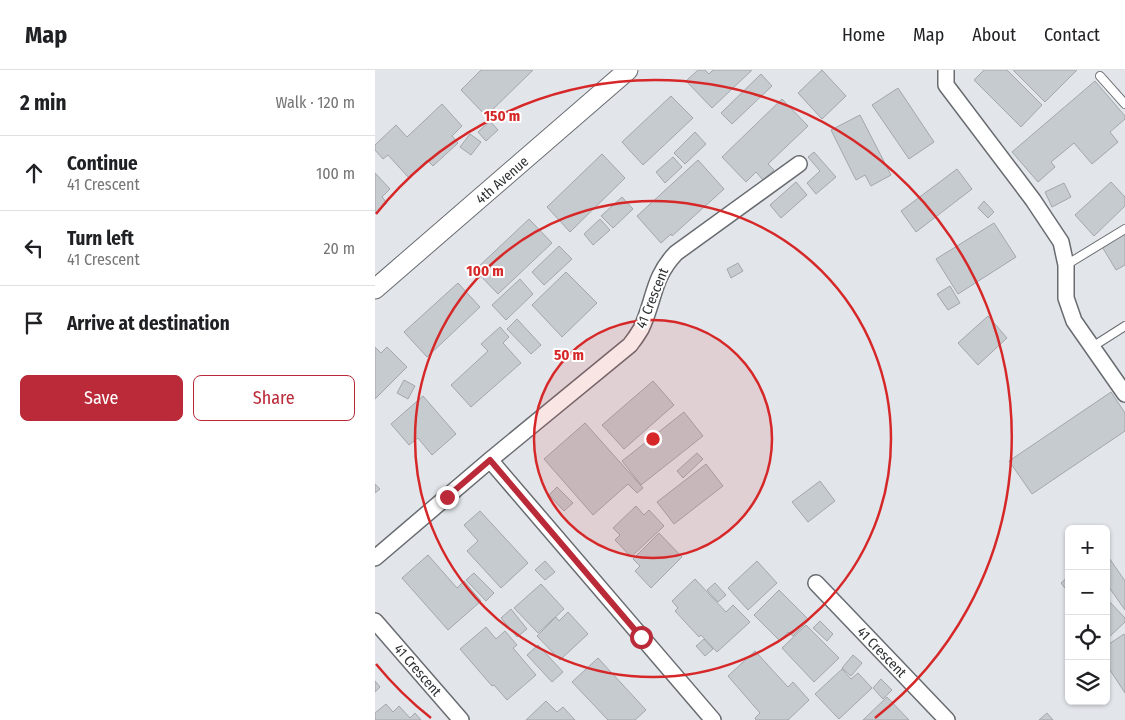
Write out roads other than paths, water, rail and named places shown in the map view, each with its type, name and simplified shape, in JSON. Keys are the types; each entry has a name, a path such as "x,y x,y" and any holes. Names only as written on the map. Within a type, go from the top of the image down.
{"street":[{"name":"4th Avenue","path":"375,289 628,70"},
{"path":"946,70 946,85 1033,200 1061,242 1066,265 1066,298 1074,321 1125,394"},
{"name":"41 Crescent","path":"375,558 630,345 641,330 660,274 676,253 799,164"},
{"path":"490,460 703,717"},
{"name":"41 Crescent","path":"816,584 947,720"},
{"name":"41 Crescent","path":"375,621 461,720"}],"lane":[{"path":"1100,76 1125,104"},
{"path":"1066,265 1125,229"},
{"path":"1092,347 1125,326"}]}
